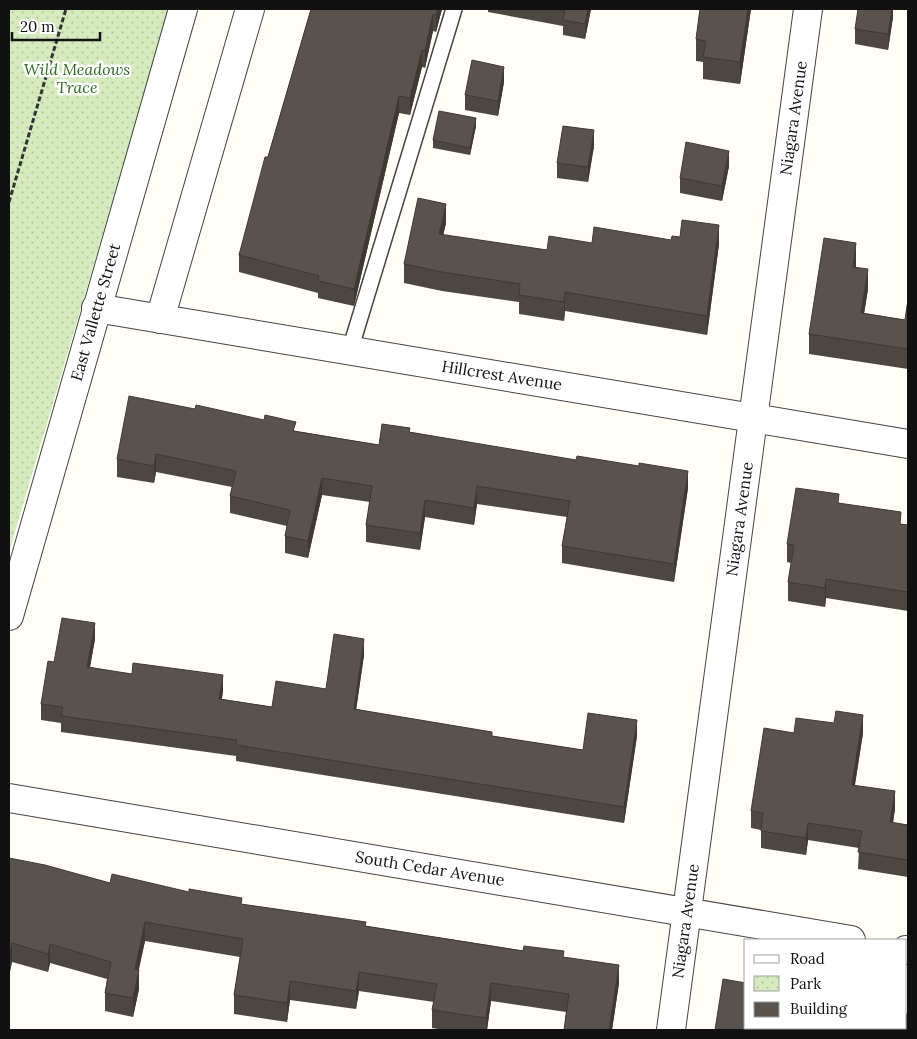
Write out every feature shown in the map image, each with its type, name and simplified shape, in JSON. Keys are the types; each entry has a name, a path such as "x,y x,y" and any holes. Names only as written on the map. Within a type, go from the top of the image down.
{"street":[{"name":"East Vallette Street","path":"9,616 183,9"},
{"path":"160,318 250,9"},
{"name":"Niagara Avenue","path":"671,1030 808,9"},
{"name":"Hillcrest Avenue","path":"96,308 753,416 908,444"},
{"name":"South Cedar Avenue","path":"9,798 845,939"}],"lane":[{"path":"350,350 454,9"}],"path":[{"path":"9,202 66,9"}],"green space":[{"name":"Wild Meadows Trace","path":"9,9 169,9 9,552"}],"building":[{"path":"311,9 438,9 436,15 433,14 425,51 422,50 410,98 399,96 354,289 318,281 319,276 239,255 265,157 268,157"},
{"path":"552,9 588,9 585,24 563,20 565,11"},
{"path":"700,9 748,9 740,62 703,57 706,41 696,39"},
{"path":"858,9 892,9 888,34 855,29"},
{"path":"472,60 504,67 498,101 465,95"},
{"path":"439,111 476,118 470,148 433,140"},
{"path":"563,126 594,130 588,167 557,163"},
{"path":"686,142 729,151 722,186 680,178"},
{"path":"418,198 446,204 439,234 547,250 549,236 592,243 594,227 671,240 672,236 680,237 682,220 719,225 707,316 565,292 564,302 519,295 520,284 404,264"},
{"path":"824,238 856,243 853,267 868,269 861,313 905,320 908,299 908,349 809,334"},
{"path":"129,396 195,409 196,405 264,420 265,415 296,422 293,431 379,445 382,424 410,428 409,432 576,460 577,456 639,466 639,463 688,471 674,564 562,546 570,501 477,486 474,508 425,500 420,533 366,525 372,486 322,478 308,541 285,536 290,510 230,496 236,471 156,454 154,466 117,459"},
{"path":"796,488 839,494 838,503 901,512 900,524 908,525 908,592 826,579 825,588 788,582 794,545 787,544"},
{"path":"62,618 95,623 87,667 132,674 133,663 223,675 219,699 272,707 276,681 326,689 334,634 364,639 354,709 492,732 492,736 583,750 588,713 637,720 624,807 236,745 237,740 61,716 63,707 41,704 48,661 54,662"},
{"path":"836,711 863,715 852,785 895,791 890,822 908,825 908,860 858,852 862,831 808,823 806,838 761,831 763,813 751,811 764,728 794,733 796,718 834,723"},
{"path":"9,858 45,865 110,883 112,874 189,892 189,889 242,898 241,904 366,922 365,926 523,951 524,946 564,951 563,957 619,965 609,1030 564,1030 569,994 491,983 486,1018 432,1010 437,984 359,972 356,991 290,981 287,1003 234,995 243,939 145,922 135,969 139,970 133,998 105,993 111,962 50,944 48,954 12,943 9,957"},
{"path":"723,979 744,983 744,1029 907,1029 908,1014 908,1030 715,1030"}]}
